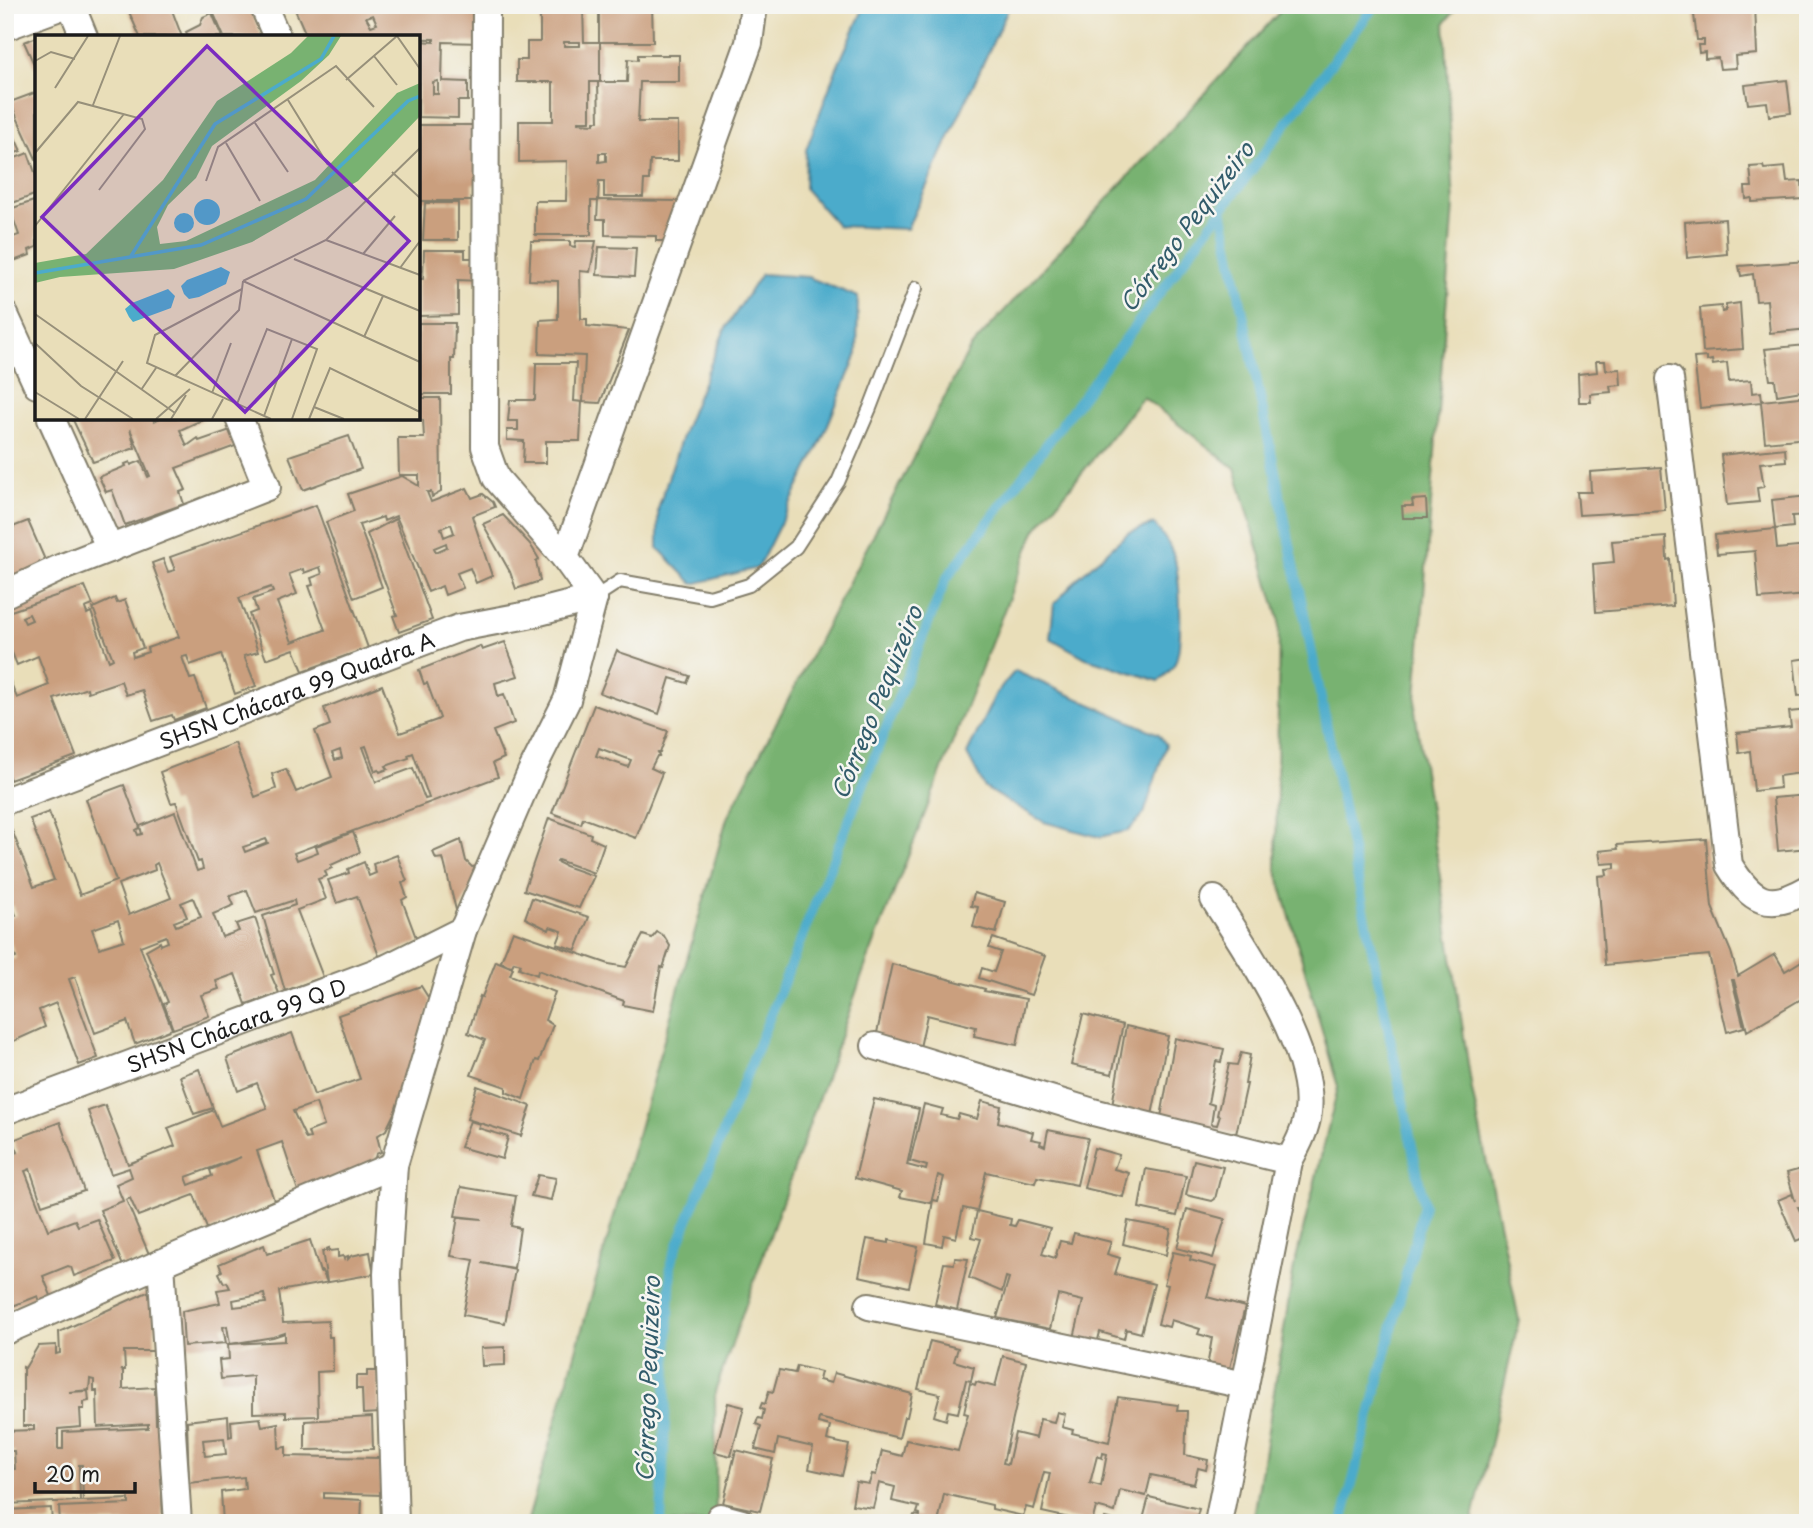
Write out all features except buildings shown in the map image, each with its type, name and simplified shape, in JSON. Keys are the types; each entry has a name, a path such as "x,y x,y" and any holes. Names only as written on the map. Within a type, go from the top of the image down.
{"street":[{"path":"5,27 65,5"},
{"path":"71,5 83,35"},
{"path":"263,5 276,35"},
{"path":"395,1523 387,1274 394,1165 463,930 531,772 567,700 594,598 565,558 496,478 485,447 486,5"},
{"path":"565,558 749,43 754,5"},
{"path":"5,315 35,382"},
{"path":"1670,379 1729,865 1741,885 1754,896 1772,902 1788,900 1808,889"},
{"path":"52,420 110,549"},
{"path":"5,594 60,568 267,487 240,420"},
{"name":"SHSN Chácara 99 Quadra A","path":"5,801 459,628 528,615 594,598"},
{"path":"1214,899 1252,958 1295,1041 1309,1085 1308,1113 1301,1137 1289,1161 1219,1523"},
{"name":"SHSN Chácara 99 Q D","path":"5,1111 387,968 463,930"},
{"path":"875,1045 1093,1112 1289,1161"},
{"path":"5,1331 161,1262 394,1165"},
{"path":"161,1262 178,1523"},
{"path":"869,1306 1245,1385"}],"lane":[{"path":"594,598 620,581 710,597 748,585 796,547 838,482 916,288"}],"green space":[{"path":"1286,5 1458,5 1445,23 1454,206 1415,711 1472,1090 1519,1320 1472,1523 1253,1523 1294,1267 1338,1087 1276,868 1279,619 1235,468 1143,397 1035,531 865,967 715,1392 716,1523 527,1523 727,818 970,348"}],"water":[{"path":"865,5 1010,5 907,229 838,226 805,189 806,150 836,70"},
{"path":"761,274 808,277 858,297 857,354 820,444 758,568 693,584 658,548 658,509 685,427 724,331"},
{"path":"1154,524 1175,560 1180,608 1177,656 1173,667 1159,681 1086,658 1050,638 1054,604 1080,576 1128,533"},
{"path":"1015,671 1159,734 1166,745 1144,814 1128,831 1099,837 1044,822 985,788 967,754 996,693"}],"waterway":[{"name":"Córrego Pequizeiro","path":"661,1523 671,1262 946,579 1375,5"},
{"path":"1222,210 1424,1205 1342,1523"}]}
